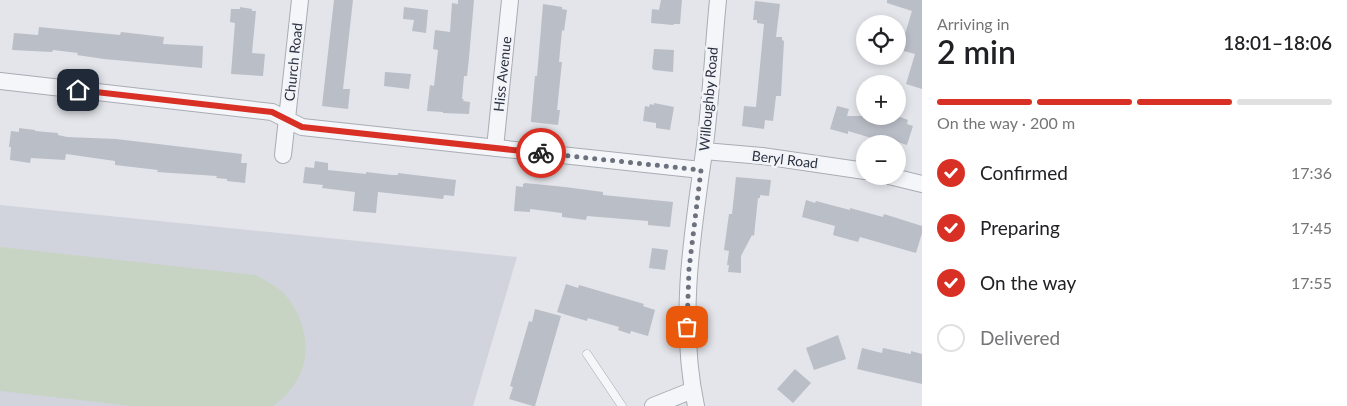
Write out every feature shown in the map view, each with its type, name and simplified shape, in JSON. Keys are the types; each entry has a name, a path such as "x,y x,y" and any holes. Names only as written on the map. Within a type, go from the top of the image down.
{"street":[{"name":"Church Road","path":"283,155 300,0"},
{"name":"Hiss Avenue","path":"494,148 510,0"},
{"name":"Willoughby Road","path":"694,398 688,344 687,311 694,221 704,151 718,0"},
{"path":"0,81 272,112 302,127 701,170"},
{"name":"Beryl Road","path":"704,151 762,156 856,169"},
{"path":"906,180 922,184"},
{"path":"653,406 694,398"}],"lane":[{"path":"586,354 622,406"}],"shaded area":[{"path":"0,205 517,257 473,406 0,406"}],"green space":[{"path":"0,247 255,275 284,293 299,317 305,343 303,367 292,388 273,406 132,406 0,391"}],"building":[{"path":"334,0 353,0 343,89 350,89 348,109 322,106"},
{"path":"458,0 474,0 467,76 464,76 462,99 464,99 463,101 470,102 469,114 427,111 430,85 434,86 438,50 433,49 435,30 450,32 452,3 458,4"},
{"path":"661,0 682,0 680,24 651,23 652,9 659,10"},
{"path":"887,0 922,0 922,89 906,84 915,54 906,52 906,30 912,11 887,3"},
{"path":"755,1 780,4 776,37 782,37 784,41 781,96 776,96 773,121 765,120 764,129 742,126 744,106 756,107 764,24 753,20"},
{"path":"543,4 562,7 562,9 567,10 564,31 562,30 559,62 562,62 557,110 560,110 558,125 531,122"},
{"path":"240,7 256,11 252,53 265,54 263,76 231,74 235,23 230,22 231,9 240,9"},
{"path":"404,7 428,10 426,33 412,31 414,20 403,19"},
{"path":"39,27 120,35 121,32 164,37 163,44 203,46 202,68 104,59 53,50 52,52 12,50 14,33 38,35"},
{"path":"654,49 674,50 673,72 654,70 652,68"},
{"path":"385,72 411,74 409,89 384,86"},
{"path":"654,103 674,107 670,130 656,128 656,123 643,121 645,106 649,107 650,104 654,105"},
{"path":"837,106 849,109 847,116 856,116 856,125 906,125 906,119 908,120 907,124 913,126 907,145 906,135 861,135 848,131 848,134 830,129"},
{"path":"19,128 58,133 58,135 67,137 116,139 242,154 241,163 247,163 245,183 227,181 227,179 216,178 217,176 157,172 158,170 115,165 115,161 66,154 65,160 31,158 30,163 10,160 11,131 19,132"},
{"path":"315,161 328,163 328,170 366,174 366,172 398,175 398,173 456,180 454,196 444,195 443,199 378,192 376,213 353,211 355,192 322,188 323,185 303,183 305,167 314,168"},
{"path":"736,177 771,180 769,196 760,195 760,198 758,198 754,236 752,235 741,256 741,273 728,272 729,251 724,250 729,214 732,214"},
{"path":"525,183 603,192 603,195 673,202 670,227 648,225 648,221 587,216 586,220 562,217 562,213 530,209 530,212 514,211 516,186 523,187"},
{"path":"806,200 850,210 850,208 883,217 884,214 922,226 922,233 916,253 860,237 858,242 833,235 835,226 802,217"},
{"path":"652,248 668,250 665,270 649,268"},
{"path":"566,284 578,288 579,285 644,304 643,306 655,310 648,336 631,331 630,334 618,330 619,327 588,318 587,321 557,312"},
{"path":"535,309 561,316 535,406 533,406 509,399 513,387 510,386 529,321 532,322"},
{"path":"838,335 846,359 814,370 806,348"},
{"path":"862,348 882,353 883,348 911,354 911,351 922,354 922,384 857,369"},
{"path":"795,369 811,383 793,403 777,389"}],"way so far":[{"path":"541,153 701,170 689,269 687,327"}],"route":[{"path":"78,90 272,112 302,127 541,153"}]}
